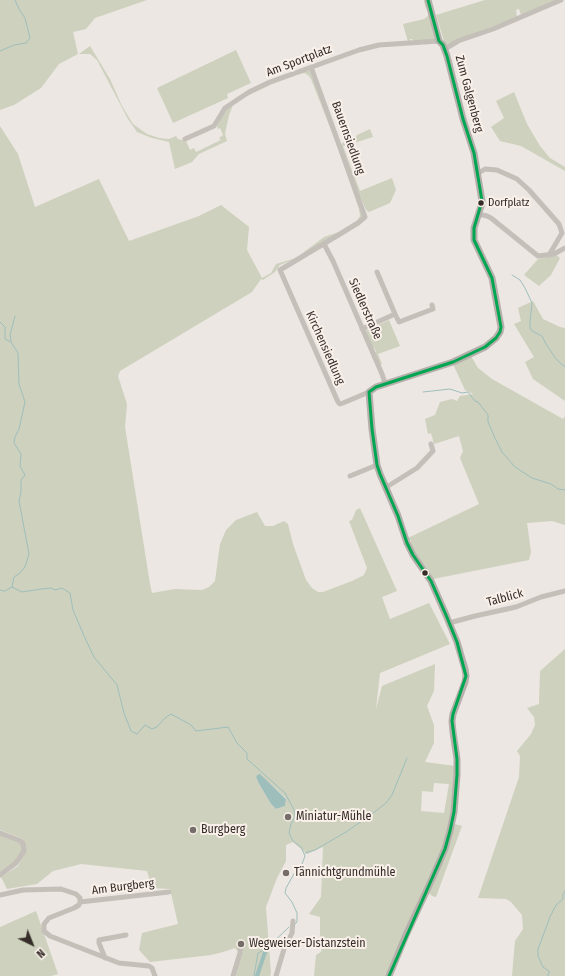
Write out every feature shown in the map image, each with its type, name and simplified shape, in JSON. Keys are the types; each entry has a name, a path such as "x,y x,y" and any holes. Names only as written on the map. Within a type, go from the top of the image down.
{"street":[{"name":"Zum Galgenberg","path":"428,0 439,41 445,50 463,119 473,149 482,197 478,214"},
{"path":"445,50 458,42 561,0"},
{"name":"Am Sportplatz","path":"185,139 214,126 225,108 245,94 270,82 344,55 379,45 439,41"},
{"name":"Bauernsiedlung","path":"311,67 365,217 324,244"},
{"path":"476,165 485,169 497,170 511,176 523,184 558,224 562,230 562,233 549,255"},
{"path":"477,174 485,169"},
{"path":"389,976 445,849 450,831 457,775 457,759 452,720 465,682 465,669 457,642 431,580 413,555 407,543 398,516 377,466 369,392 385,383 453,362 485,347 496,338 500,332 501,323 492,278 474,240 474,228 478,214 491,218 538,256 549,255 562,250 565,255"},
{"name":"Siedlerstraße","path":"324,244 333,260 385,383"},
{"name":"Kirchensiedlung","path":"324,244 280,270 338,402 343,404 369,392"},
{"path":"377,272 399,322 433,308 432,305"},
{"path":"362,329 395,314"},
{"path":"385,488 417,468 433,451 431,444"},
{"path":"350,476 377,466"},
{"name":"Talblick","path":"449,623 516,607 541,597 565,591"},
{"path":"0,833 21,841 24,850 16,864 0,875"},
{"path":"0,895 23,890 61,889 76,894 80,898 80,902 77,907 49,918 44,924 44,931 50,936 105,958 120,963 149,966 152,968 155,976"},
{"name":"Am Burgberg","path":"80,902 169,892"},
{"path":"276,976 284,949 292,933 293,921"},
{"path":"105,958 99,940 126,935"},
{"path":"233,976 240,953 241,943"}],"green space":[{"path":"0,0 147,0 95,18 86,29 73,32 78,54 59,64 41,88 14,105 0,110"},
{"path":"424,0 426,0 435,39 413,42 412,39 410,39 410,42 408,42 403,24 424,19 428,16"},
{"path":"485,0 558,0 521,15 519,9 516,10 517,17 447,45 445,44 436,15"},
{"path":"90,46 110,79 122,106 133,124 147,134 159,138 169,139 176,136 178,139 186,141 190,150 194,148 196,152 221,140 219,138 223,135 220,128 218,129 217,126 226,109 241,97 270,84 305,71 310,71 362,209 362,216 357,222 297,258 280,265 275,272 263,280 261,279 252,292 120,371 118,376 127,404 125,427 152,593 175,589 202,590 209,587 215,581 220,544 226,530 236,520 257,512 265,526 273,526 284,521 288,524 293,544 306,580 312,588 318,592 323,592 352,581 364,575 367,568 349,521 352,520 356,510 360,508 397,591 382,597 390,619 429,603 450,644 380,673 376,709 382,686 435,664 434,691 427,706 434,725 434,743 425,762 455,766 455,782 451,813 443,848 387,976 314,976 316,955 321,952 323,941 320,935 320,917 309,914 321,897 323,847 307,854 293,842 286,845 286,861 277,878 266,907 270,976 236,976 239,953 235,948 211,955 150,962 139,950 142,933 178,924 170,889 152,888 147,871 81,864 53,871 37,884 7,889 1,877 18,866 26,850 23,839 0,830 0,126 18,154 35,207 99,179 129,241 199,216 221,205 249,227 247,250 262,278 271,273 276,264 296,258 324,237 339,232 357,221 360,216 359,209 335,140 311,79 308,75 304,73 297,75 270,85 241,99 233,105 229,115 225,134 227,141 199,154 192,162 175,169 169,142 152,138 137,132 128,119 97,60 90,54 79,54","holes":["257,775 260,775 286,798 285,806 276,809 271,804 258,782 256,777","434,783 449,784 444,813 421,811 422,791 433,792"]},
{"path":"236,50 251,83 227,94 228,98 173,123 157,88"},
{"path":"514,92 527,124 540,146 550,158 565,167 565,171 521,146 500,141 491,127 504,118 496,101"},
{"path":"370,129 373,137 356,142 355,138 357,135"},
{"path":"351,139 353,143 343,146 360,191 392,178 396,190 390,203 369,212 366,210 358,192 341,145 342,143"},
{"path":"556,255 560,258 551,275 539,286 524,275 538,259"},
{"path":"533,301 543,319 565,328 565,401 533,379 525,362 534,357 514,324 521,321 518,308"},
{"path":"389,320 400,346 378,354 382,364 380,365 374,353 376,352 374,348 372,348 365,331"},
{"path":"471,356 478,368 492,379 563,419 565,416 565,525 552,521 527,523 531,552 529,560 433,579 410,545 411,540 409,541 408,538 479,504 460,458 463,451 459,436 434,444 431,433 428,434 425,419 435,415 440,402 452,399 457,401 460,396 473,394 465,390 453,364"},
{"path":"565,649 565,976 512,976 515,941 523,929 522,915 511,902 506,899 478,898 519,777 520,756 517,751 531,734 535,725 534,717 527,708 539,704 540,671"},
{"path":"455,824 462,826 436,897 432,896 429,893 448,851"},
{"path":"0,833 23,844 21,857 0,875"},
{"path":"36,911 58,974 51,976 0,976 0,927"}],"water":[{"path":"260,774 286,799 285,806 276,809 271,804 256,777"}],"waterway":[{"path":"0,51 14,45 26,43 30,38 25,18 15,0"},
{"path":"512,275 520,280 532,303 530,328 532,331 542,336 556,359 565,367"},
{"path":"11,341 10,335 15,316"},
{"path":"0,322 5,327 5,339 11,342 18,353 19,384 25,402 19,429 14,443 21,454 20,466 25,475 21,480 19,501 29,554 25,567 14,577 12,587 22,592 51,588 55,590 62,588 70,593 73,610 94,657 117,685 124,713 131,731 137,734 145,725 152,729 157,727 171,714 191,725 196,731 228,727 237,743 247,753 247,759 285,793 294,810 295,816 289,833 293,841 301,847 305,856 302,864 286,888 285,893 292,902 297,913 297,922 294,925"},
{"path":"423,392 450,389 462,393 468,392 488,415 488,422 502,452 515,467 532,478 551,484 558,489 565,490"},
{"path":"0,590 5,591 12,587"},
{"path":"305,853 315,850 346,832 386,803 392,795 407,758"},
{"path":"548,976 550,972 543,967 538,956 538,949 550,917 556,905 563,899 563,894 565,891"},
{"path":"254,976 258,953 266,949 289,927"},
{"path":"257,976 266,949"}],"transit line":[{"path":"389,976 445,849 450,831 454,812 457,775 457,759 452,721 466,676 457,642 446,615 431,581 413,555 407,543 398,516 380,474 377,465 372,429 369,392 376,387 453,362 485,347 496,338 501,327 492,278 474,240 474,228 482,201 474,153 463,119 447,56 443,45 439,41 428,0"}],"place":[{"name":"Dorfplatz","path":"481,203"},
{"name":"Miniatur-Mühle","path":"288,817"},
{"name":"Burgberg","path":"193,830"},
{"name":"Tännichtgrundmühle","path":"286,873"},
{"name":"Wegweiser-Distanzstein","path":"241,944"}]}
